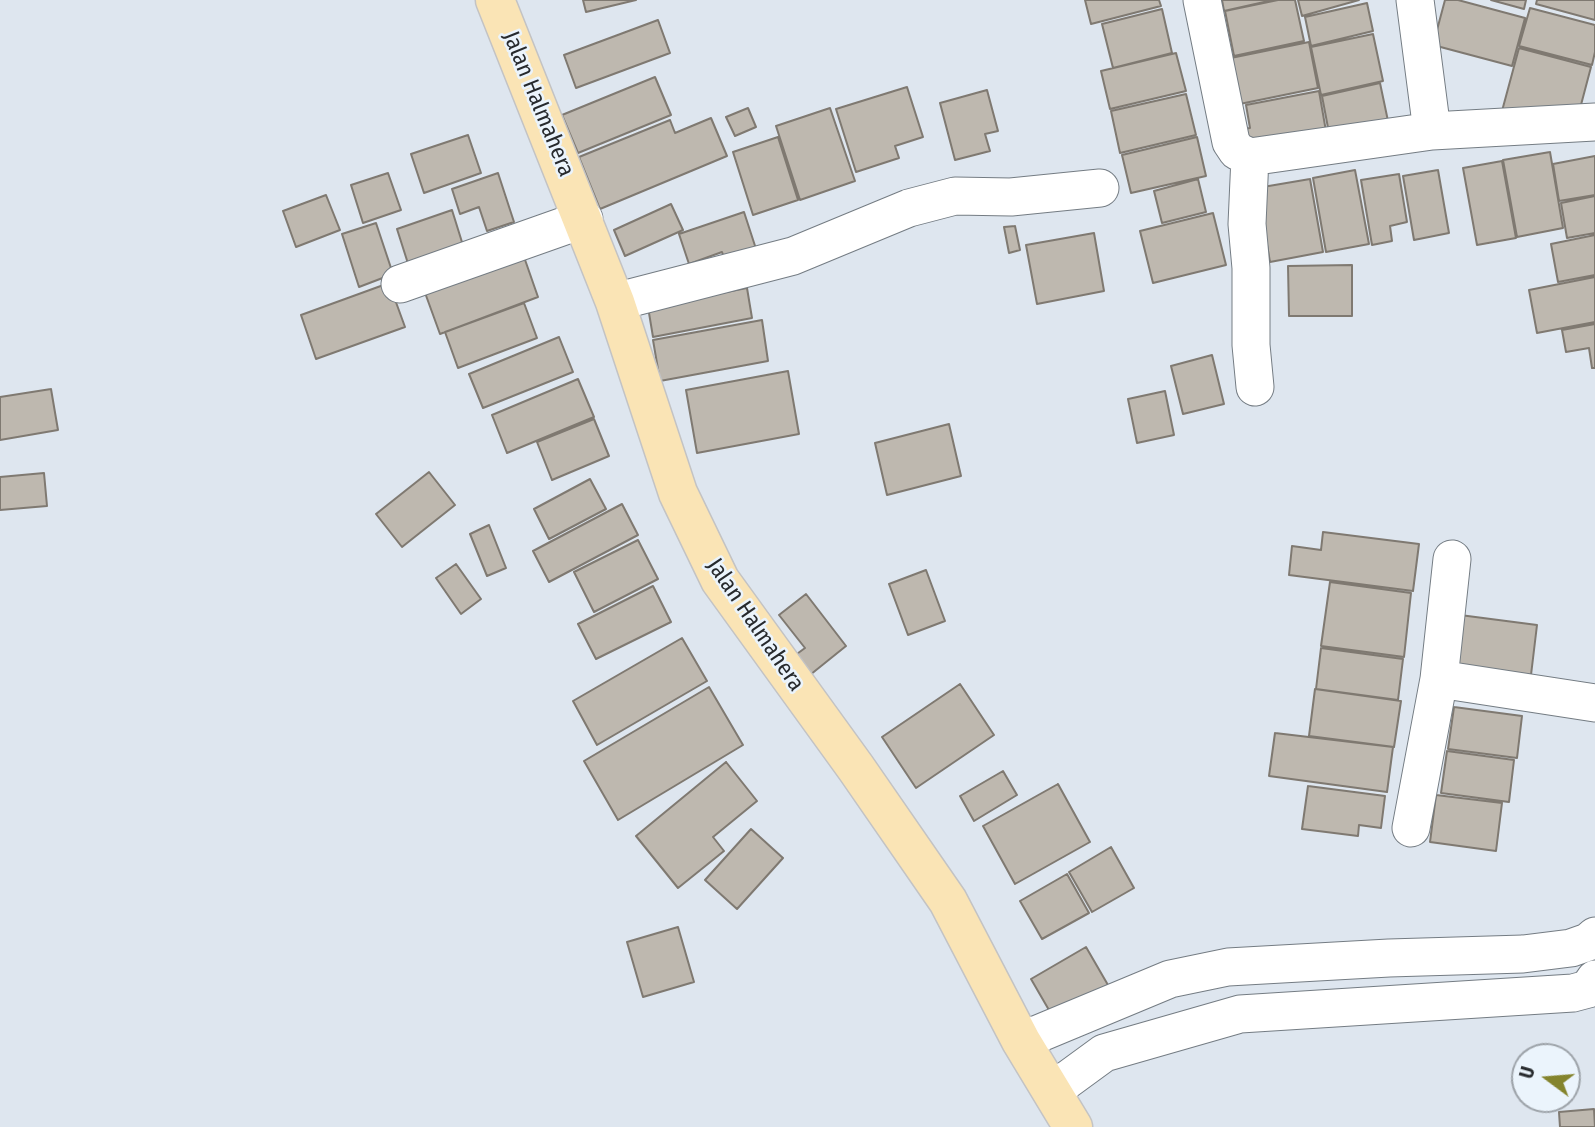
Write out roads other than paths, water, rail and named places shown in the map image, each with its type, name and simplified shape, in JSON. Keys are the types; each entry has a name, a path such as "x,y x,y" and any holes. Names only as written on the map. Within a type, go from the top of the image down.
{"main road":[{"name":"Jalan Halmahera","path":"495,0 615,302 678,493 720,580 856,768 947,901 1021,1041 1073,1127"}],"street":[{"path":"1202,0 1231,142 1237,151 1250,157 1432,131 1595,122"},
{"path":"1418,3 1432,131"},
{"path":"1250,157 1247,224 1255,387"},
{"path":"615,302 793,256 909,208 955,196 1011,197 1100,188"},
{"path":"400,284 584,219"},
{"path":"1411,828 1439,679 1452,559"},
{"path":"1439,679 1595,703"},
{"path":"1021,1041 1170,979 1228,967 1523,954 1571,947 1588,942 1595,936"},
{"path":"1052,1091 1104,1053 1240,1014 1573,993 1588,989 1595,979"}]}
